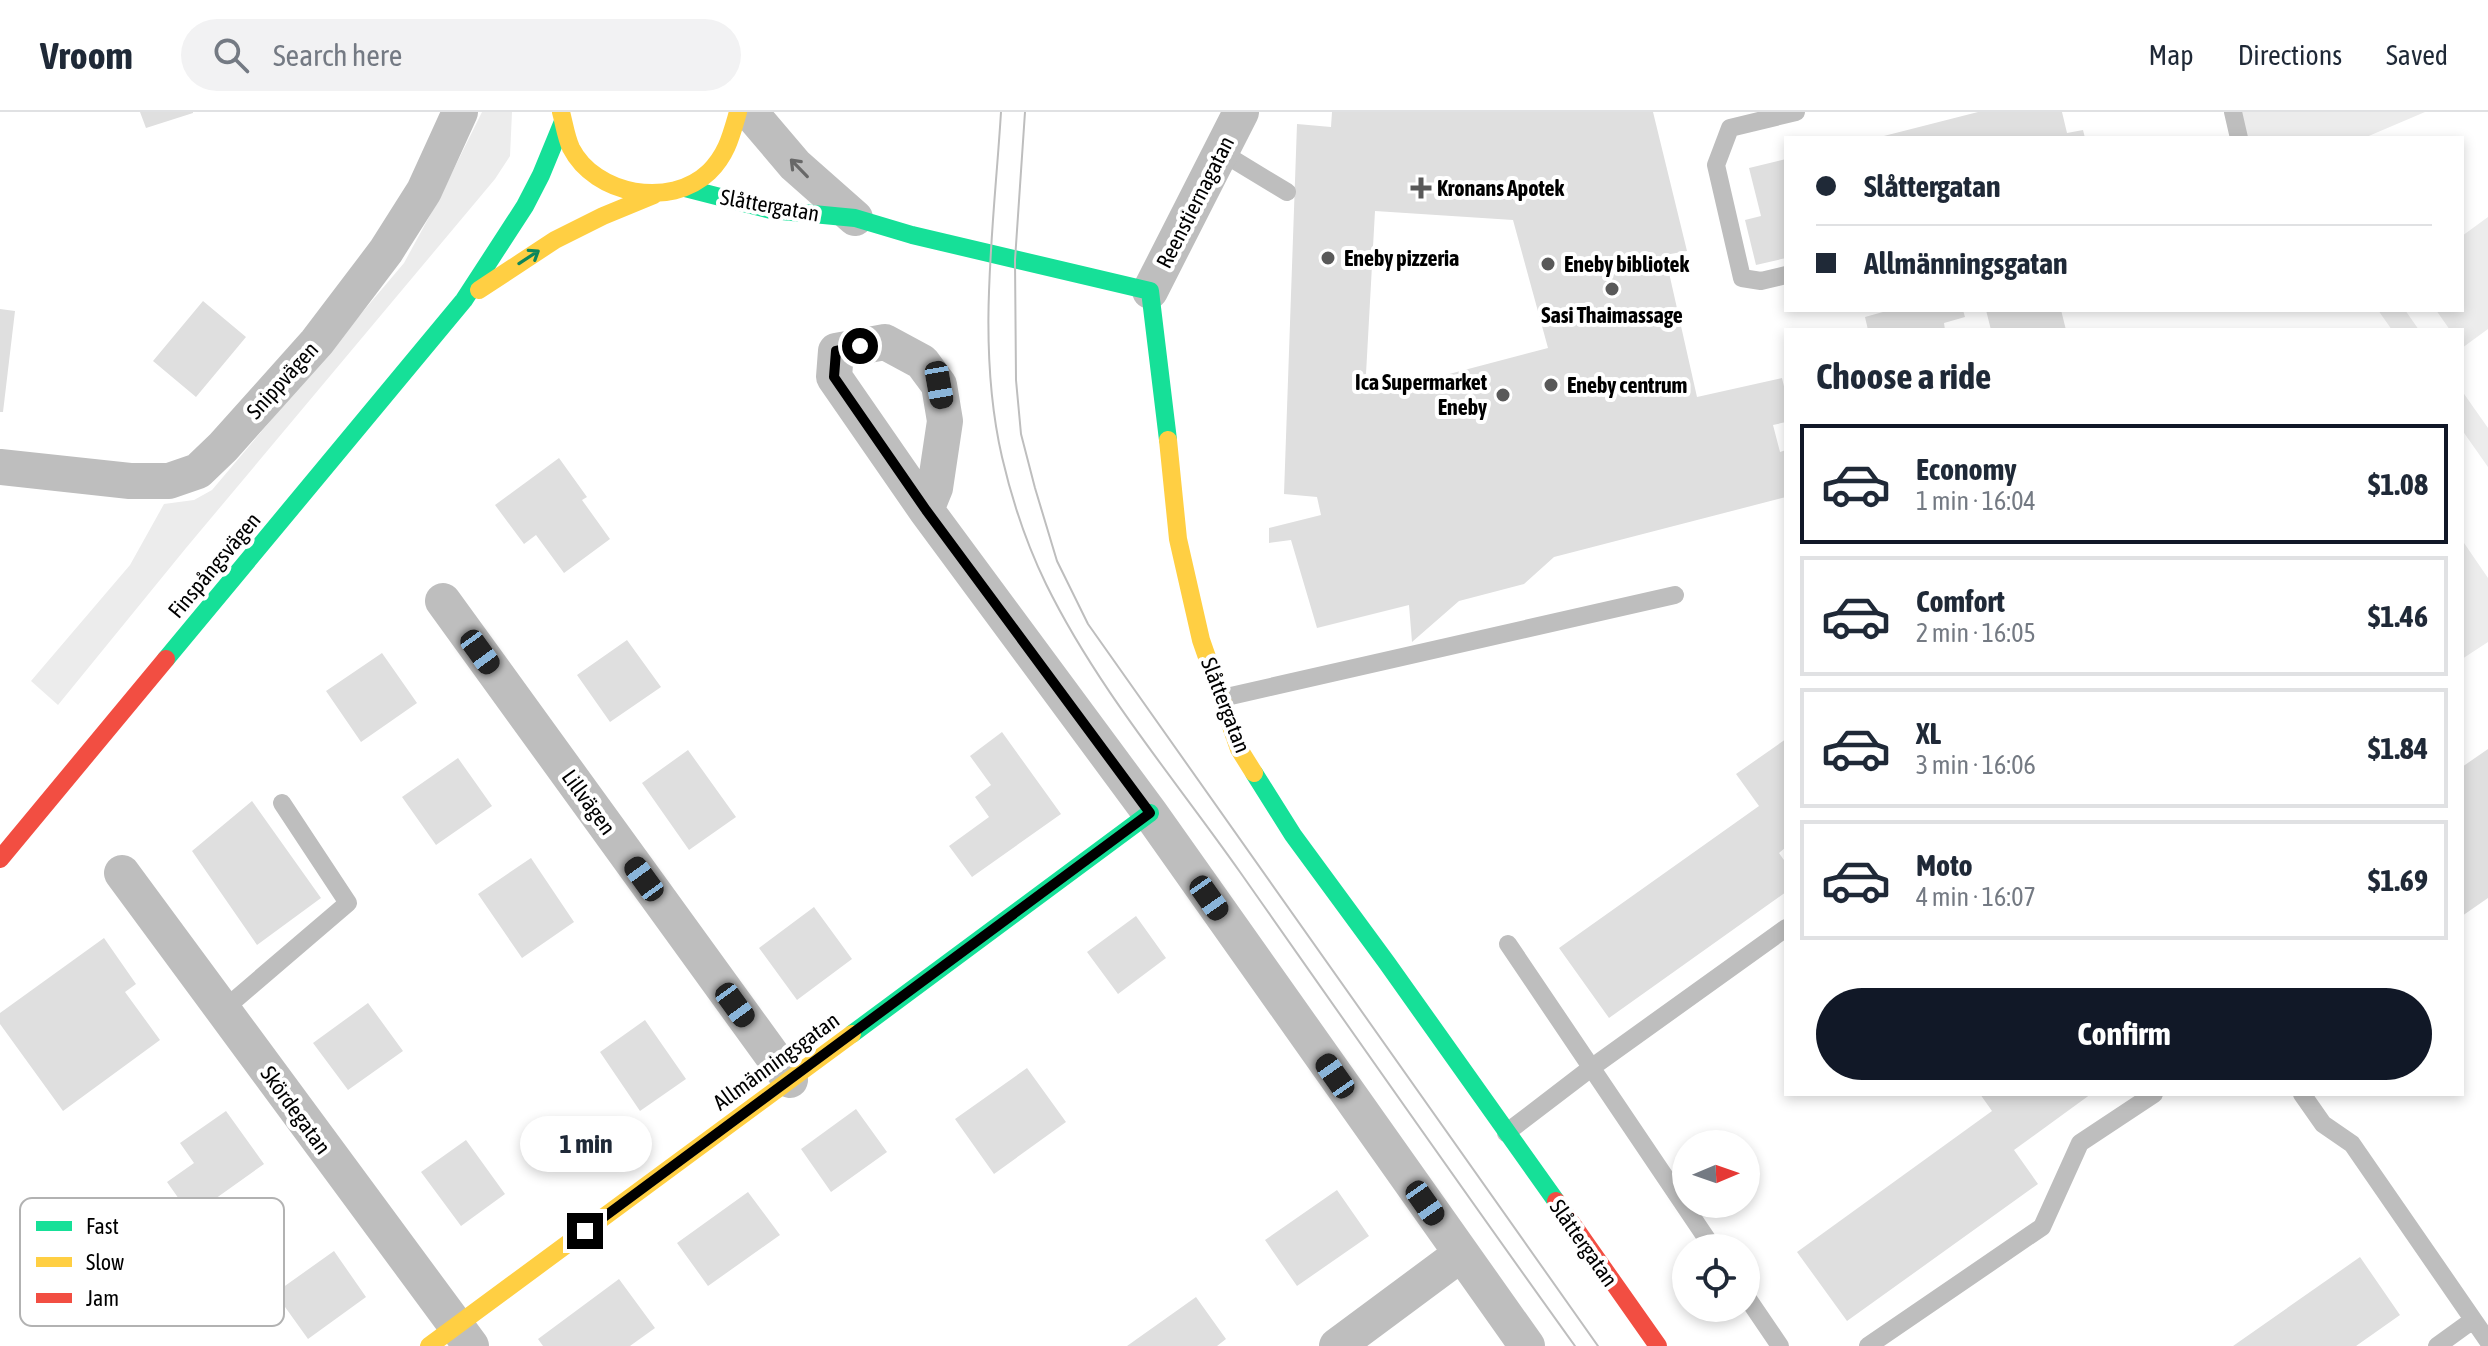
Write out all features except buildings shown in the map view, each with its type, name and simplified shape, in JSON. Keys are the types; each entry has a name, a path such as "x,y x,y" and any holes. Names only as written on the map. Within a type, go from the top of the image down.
{"street":[{"name":"Snippvägen","path":"0,467 130,481 169,481 198,471 317,342 386,251 424,191 460,112"},
{"path":"561,118 574,154 596,178 624,192 654,195 685,188 708,174 726,153 737,128 738,112"},
{"name":"Slåttergatan","path":"750,112 795,165 855,218"},
{"name":"Reenstiernagatan","path":"1150,291 1241,112"},
{"name":"Finspångsvägen","path":"0,859 464,300 525,206 541,175 561,118"},
{"name":"Slåttergatan","path":"685,188 771,210 855,218 912,235 1150,291 1178,539 1201,640 1239,749 1293,835 1658,1346"},
{"name":"Finspångsvägen","path":"464,300 555,240 654,195"},
{"path":"926,510 1150,813 1527,1346"},
{"name":"Lillvägen","path":"443,601 790,1080"},
{"name":"Allmänningsgatan","path":"452,1339 790,1080 1150,813"},
{"name":"Skördegatan","path":"122,873 223,1010 452,1339"},
{"path":"1337,1346 1461,1254"}],"lane":[{"path":"1784,275 1761,281 1742,278 1716,165 1730,120 1796,112"},
{"path":"2233,112 2239,136"},
{"path":"1221,152 1287,192"},
{"path":"1221,698 1675,595"},
{"path":"223,1010 348,903 282,803"},
{"path":"1506,1133 1784,929"},
{"path":"1508,944 1704,1234"},
{"path":"1868,1346 2042,1227 2080,1143 2151,1096"},
{"path":"2303,1096 2323,1124 2352,1144 2488,1341"},
{"path":"1760,1317 1780,1346"},
{"path":"2437,1346 2473,1320"}],"shaded area":[{"path":"482,112 512,112 510,156 495,179 58,705 31,681 130,565 164,504 194,500 212,490 404,263"},
{"path":"2233,112 2425,112 2369,136 2239,136"},
{"path":"2488,217 2488,329 2464,347 2464,328 2449,328 2437,312 2464,312 2464,235"},
{"path":"2379,312 2406,312 2418,328 2391,328"},
{"path":"2464,394 2488,428 2488,467 2464,433"},
{"path":"2464,543 2488,578 2488,642 2464,658"}],"tram line":[{"path":"1001,112 989,285 990,371 1002,457 1039,569 1066,622 1112,696 1575,1346"},
{"path":"1025,112 1015,260 1016,380 1021,434 1057,561 1088,624 1598,1346"}],"traffic: fast":[{"path":"166,659 464,300 525,206 562,124"},
{"path":"685,188 771,210 855,218 912,235 1150,291 1168,440"},
{"path":"1254,773 1293,835 1556,1201"},
{"path":"852,1034 1150,813"}],"traffic: slow":[{"path":"561,112 571,148 582,164 597,177 634,192 655,193 693,184 709,172 724,151 738,112"},
{"path":"479,290 555,240 654,195"},
{"path":"1168,440 1178,539 1201,640 1239,749 1254,773"},
{"path":"429,1346 852,1034"}],"traffic: jam":[{"path":"0,859 166,659"},
{"path":"1556,1201 1658,1346"}],"place":[{"name":"Kronans Apotek","path":"1421,188"},
{"name":"Eneby pizzeria","path":"1328,258"},
{"name":"Eneby bibliotek","path":"1548,264"},
{"name":"Sasi Thaimassage","path":"1612,289"},
{"name":"Eneby centrum","path":"1551,385"},
{"name":"Ica Supermarket Eneby","path":"1503,395"}],"route":[{"path":"585,1231 1150,813 926,510 834,377 836,351 860,346"}]}
